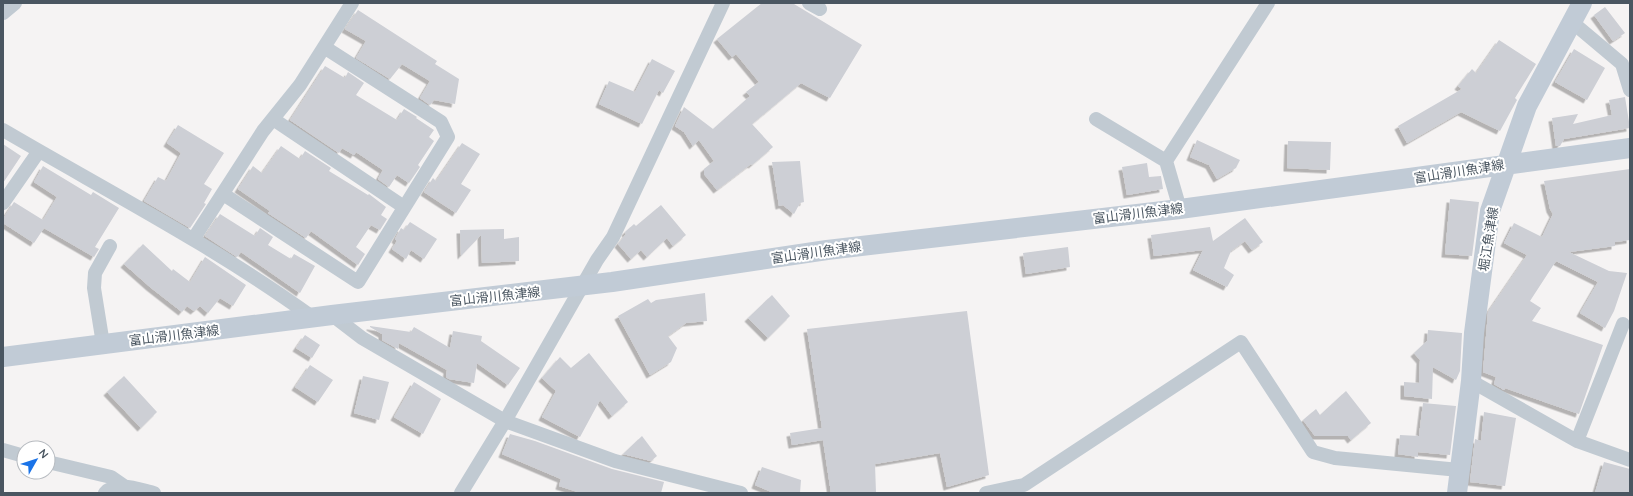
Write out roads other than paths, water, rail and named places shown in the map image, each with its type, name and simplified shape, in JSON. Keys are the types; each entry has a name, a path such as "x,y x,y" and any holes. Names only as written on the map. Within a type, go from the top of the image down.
{"main road":[{"name":"堀江魚津線","path":"1457,493 1471,381 1474,333 1490,211 1527,106 1582,3"},
{"name":"富山滑川魚津線","path":"3,357 332,314 583,285 827,250 1180,208 1630,148"}],"street":[{"path":"3,14 15,3"},
{"path":"194,238 273,120 300,85 352,3"},
{"path":"461,493 505,421 583,285 613,237 724,3"},
{"path":"1166,161 1268,3"},
{"path":"1572,22 1622,64 1630,90"},
{"path":"223,194 358,282 448,137 441,122 324,47"},
{"path":"1096,119 1166,161 1180,208"},
{"path":"273,120 404,207"},
{"path":"3,130 194,238 312,317"},
{"path":"3,203 39,151"},
{"path":"103,344 94,288 95,273 110,246"},
{"path":"332,314 362,338 505,421 615,461 741,493"},
{"path":"1577,441 1623,324"},
{"path":"986,493 1024,486 1241,342 1313,452 1335,458 1459,470"},
{"path":"1471,381 1577,441 1630,460"},
{"path":"3,450 16,454"},
{"path":"56,464 111,477 124,486 154,493"},
{"path":"105,493 107,490 124,486"}]}
